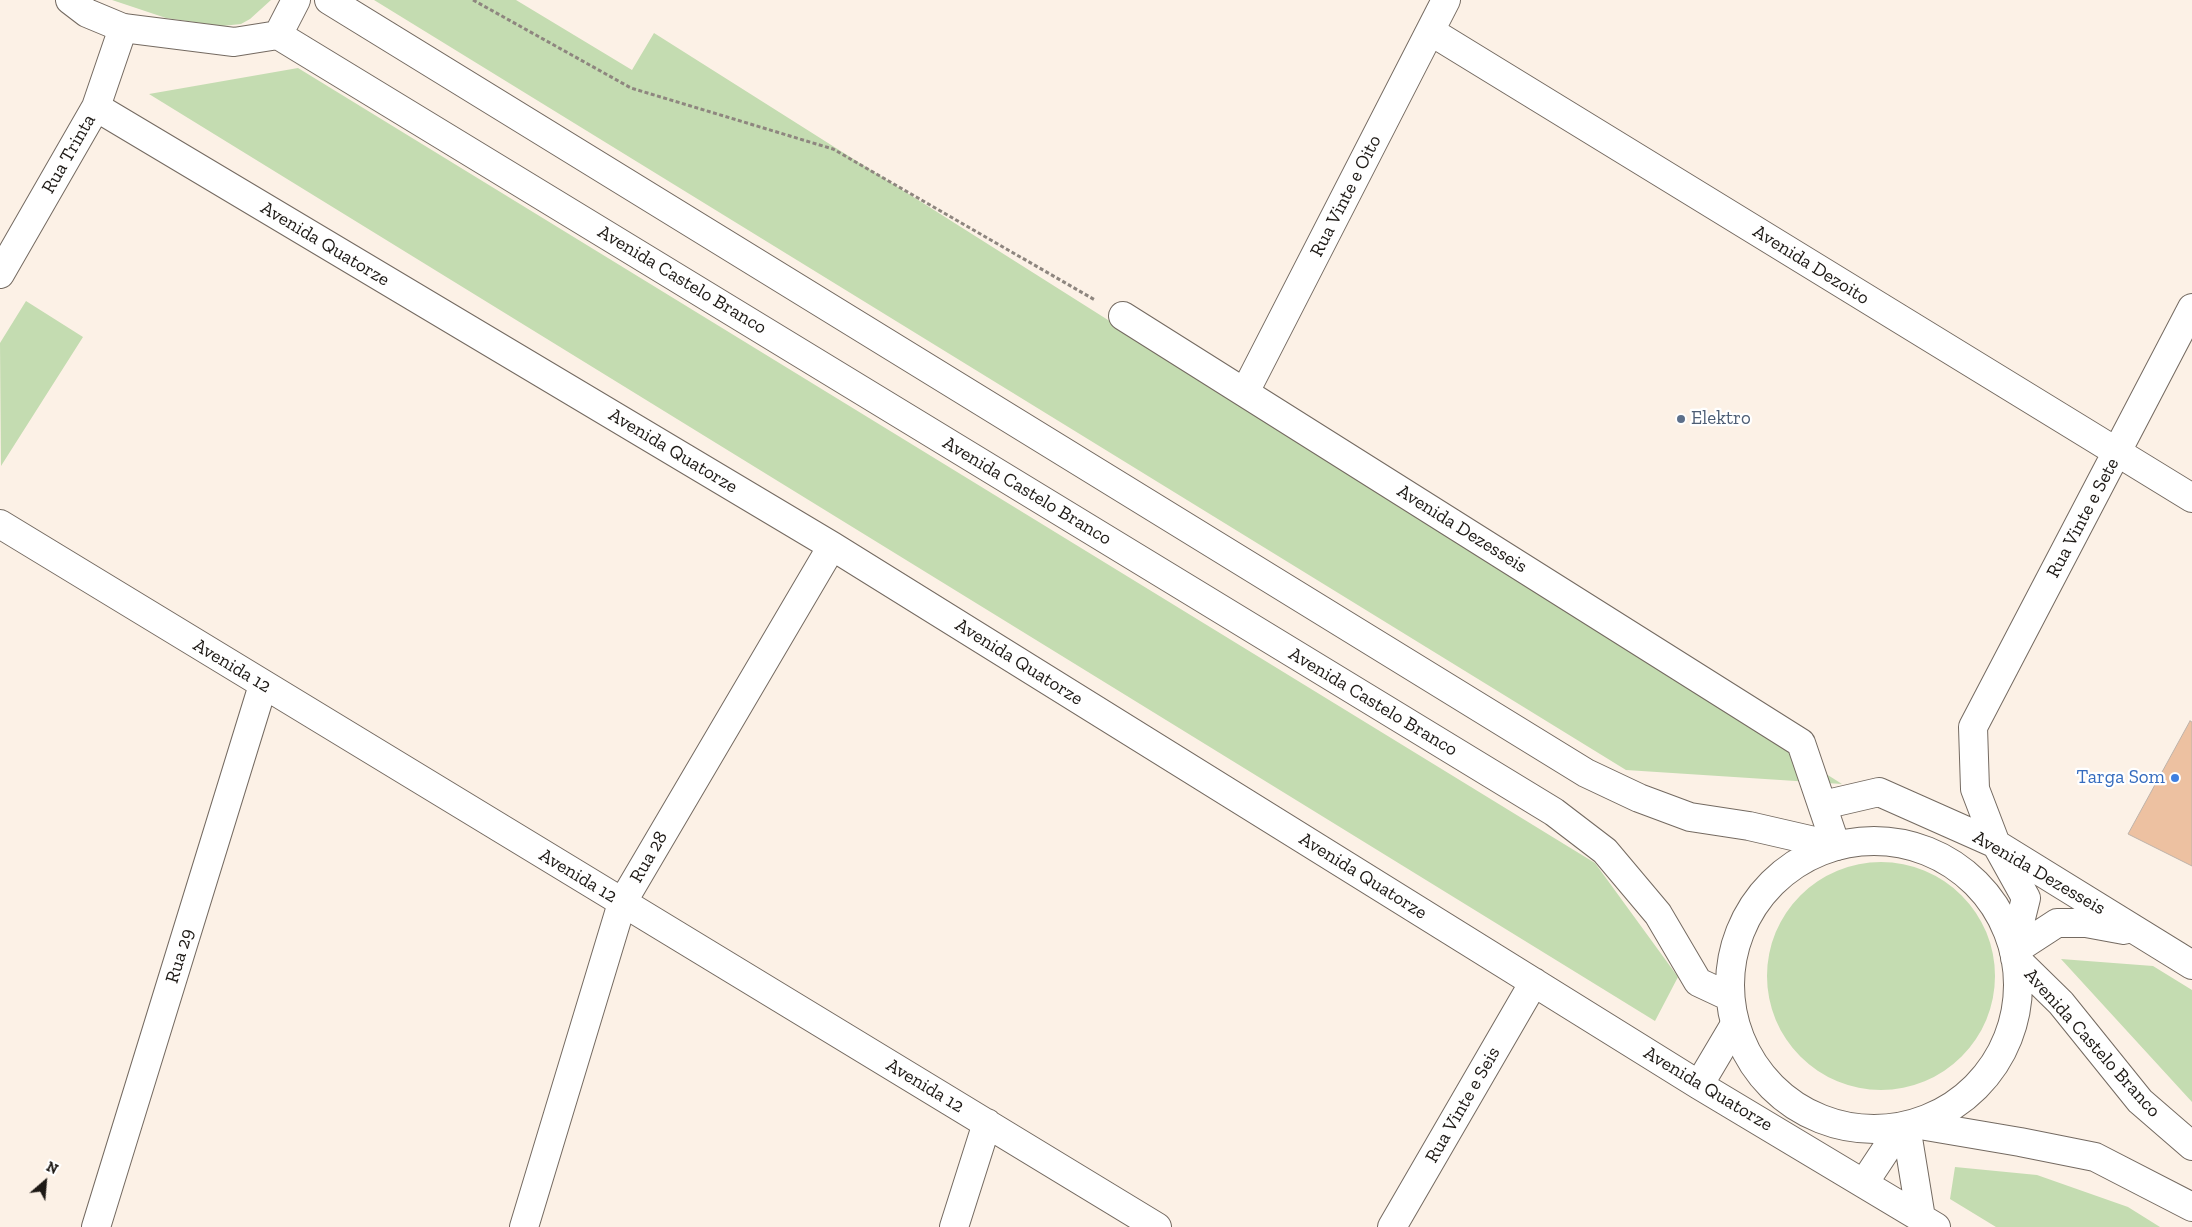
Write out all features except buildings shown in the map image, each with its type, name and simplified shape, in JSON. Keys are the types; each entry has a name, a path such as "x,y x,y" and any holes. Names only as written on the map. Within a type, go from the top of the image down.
{"street":[{"path":"70,0 87,13 123,28 234,42 278,35 296,0"},
{"path":"329,0 1586,773 1639,798 1690,817 1749,826 1836,846"},
{"name":"Rua Vinte e Oito","path":"1245,392 1446,0"},
{"name":"Rua Trinta","path":"0,274 96,107 123,28"},
{"name":"Avenida Dezoito","path":"1430,31 2192,498"},
{"name":"Avenida Castelo Branco","path":"278,35 1554,812 1605,851 1652,907 1698,982 1730,998"},
{"name":"Avenida Quatorze","path":"96,107 832,546 1699,1085 1928,1222"},
{"name":"Rua Vinte e Sete","path":"1996,844 1976,789 1973,727 2192,308"},
{"name":"Avenida Dezesseis","path":"1123,316 1801,743 1823,805 1879,792 1996,844 2192,965"},
{"name":"Avenida 12","path":"0,524 1157,1227"},
{"name":"Rua 28","path":"524,1227 622,903 832,546"},
{"name":"Rua 29","path":"96,1227 263,685"},
{"path":"1823,805 1836,846"},
{"path":"1864,1183 1907,1126 1939,1115 1972,1093 1998,1062 2014,1025 2019,985 2014,952 1994,905 1964,872 1925,850 1880,841 1836,846 1799,862 1768,887 1745,920 1732,957 1730,998 1734,1026 1758,1072 1786,1100 1822,1120 1861,1130 1907,1126 2020,1142 2095,1157 2192,1208"},
{"path":"1996,844 2026,898 2014,952"},
{"path":"2014,952 2058,923 2086,923 2141,933"},
{"name":"Avenida Castelo Branco","path":"2014,952 2061,1002 2140,1101 2192,1146"},
{"name":"Rua Vinte e Seis","path":"1392,1227 1534,982"},
{"path":"1699,1085 1734,1026"},
{"path":"954,1227 987,1124"},
{"path":"1907,1126 1928,1222"}],"path":[{"path":"473,0 631,88 833,149 1123,316"}],"green space":[{"path":"112,0 271,0 250,19 241,24 222,26 166,18"},
{"path":"374,0 516,0 632,70 654,33 1842,784 1626,770"},
{"path":"298,68 1595,863 1678,977 1655,1021 149,94"},
{"path":"26,301 83,337 1,466 0,343"},
{"path":"1881,862 1914,867 1935,876 1953,888 1969,904 1981,922 1990,943 1995,976 1990,1009 1981,1030 1969,1048 1953,1064 1935,1076 1914,1085 1881,1090 1848,1085 1827,1076 1809,1064 1793,1048 1781,1030 1772,1009 1767,976 1772,943 1781,922 1793,904 1809,888 1827,876 1848,867"},
{"path":"2061,959 2153,966 2192,990 2192,1102"},
{"path":"1955,1167 2037,1175 2128,1207 2160,1227 1996,1227 1950,1199"}],"place":[{"name":"Elektro","path":"1681,419"},
{"name":"Targa Som","path":"2175,778"}]}
